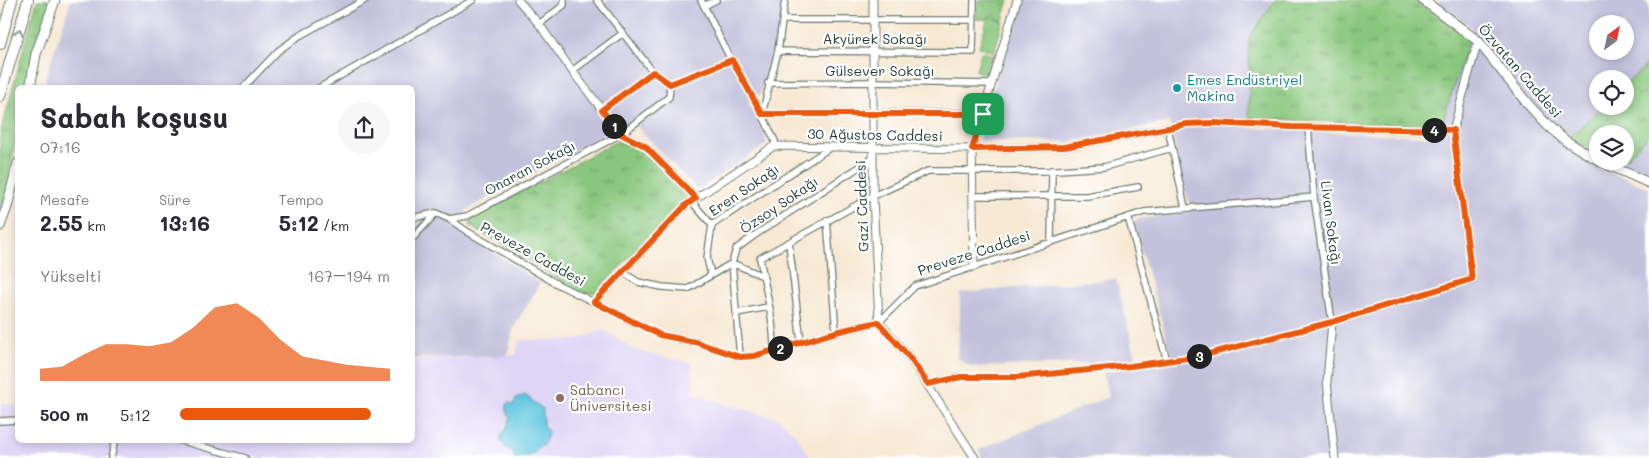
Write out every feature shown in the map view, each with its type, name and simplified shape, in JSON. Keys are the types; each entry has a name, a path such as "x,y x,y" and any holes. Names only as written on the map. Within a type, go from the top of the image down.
{"highway":[{"path":"0,44 12,0"},
{"path":"0,96 28,0"}],"main road":[{"path":"31,85 36,54 55,0"},
{"name":"Özvatan Caddesi","path":"1422,0 1478,41 1527,103 1548,126 1566,141 1589,154"},
{"name":"Özvatan Caddesi","path":"1621,170 1649,183"},
{"path":"0,226 7,207 15,173"}],"street":[{"path":"246,85 278,51 300,36 365,0"},
{"path":"324,85 473,0"},
{"path":"518,0 539,24 572,71 621,134 645,146 694,199 712,225"},
{"path":"597,0 653,72 670,84 732,60"},
{"path":"594,302 694,199 774,146 775,141 762,114 703,3 716,0"},
{"path":"762,114 768,84 778,51 785,0"},
{"name":"Gazi Caddesi","path":"873,0 872,147 878,322"},
{"path":"783,20 974,20 974,0"},
{"path":"974,267 972,149 1017,0"},
{"path":"539,24 564,2"},
{"name":"Akyürek Sokağı","path":"778,51 973,52 974,20"},
{"path":"572,71 624,33"},
{"path":"928,384 961,377 1017,377 1131,366 1201,356 1332,322 1472,279 1453,130 1478,41"},
{"path":"602,110 653,72"},
{"name":"Gülsever Sokağı","path":"768,84 873,82 992,84"},
{"name":"Onaran Sokağı","path":"449,219 468,216 621,134 669,96 670,84"},
{"path":"762,114 983,114"},
{"name":"30 Ağustos Caddesi","path":"774,146 972,149 1064,147 1186,124 1213,123 1453,130"},
{"name":"Livan Sokağı","path":"1308,127 1314,197 1332,322"},
{"path":"1168,128 1185,208"},
{"name":"Eren Sokağı","path":"711,276 707,258 712,225 831,147"},
{"path":"774,350 774,330 760,258 873,196 928,172 1104,168 1172,148"},
{"name":"Özsoy Sokağı","path":"732,264 736,248 873,158"},
{"path":"1051,242 1052,170"},
{"path":"973,196 1087,196 1138,187"},
{"name":"Preveze Caddesi","path":"436,213 559,285 660,335 695,342 740,357 754,356 878,322 915,286 1144,212 1314,197"},
{"path":"415,217 436,213"},
{"path":"415,236 436,213"},
{"path":"1128,217 1167,361"},
{"path":"827,220 836,332"},
{"path":"789,243 801,342"},
{"path":"623,272 638,282 662,287 688,289 732,264"},
{"path":"732,264 763,276"},
{"path":"732,264 740,357"},
{"path":"737,313 768,307"},
{"path":"878,322 910,358 975,458"},
{"path":"1332,322 1328,381 1335,458"},
{"path":"0,421 15,420"},
{"path":"111,458 114,443"},
{"path":"200,443 245,458"}],"shaded area":[{"path":"71,0 784,0 776,51 760,94 748,103 765,136 767,144 697,190 633,122 622,130 619,126 468,209 457,228 540,283 514,327 507,356 415,358 415,230 421,220 415,221 415,85 45,85"},
{"path":"1019,0 1275,0 1249,38 1249,128 1437,137 1472,28 1436,0 1643,0 1649,6 1649,63 1634,77 1634,70 1589,70 1589,115 1593,115 1569,138 1559,141 1589,159 1589,170 1607,170 1649,188 1649,458 983,458 978,450 1108,397 1103,373 1172,358 1134,224 1137,219 1191,212 1169,122 1068,142 979,141"},
{"path":"1649,135 1649,177 1630,170 1634,170 1634,151"},
{"path":"1116,279 1137,362 971,367 957,358 960,293"},
{"name":"Sabancı Üniversitesi","path":"604,330 637,351 692,363 693,393 727,405 780,419 795,434 811,458 0,458 0,403 15,405 15,443 415,443 415,360 516,355 519,340 576,340"}],"green space":[{"path":"37,0 52,0 27,85 15,85 15,143 4,201 0,209 0,134"},
{"path":"978,0 1009,0 1003,20 976,19"},
{"path":"1275,0 1414,0 1469,38 1441,127 1249,118 1249,38"},
{"path":"988,17 1003,21 994,52 979,47"},
{"path":"981,52 992,55 987,74 976,71"},
{"path":"1649,63 1649,135 1634,151 1634,125 1589,125 1589,149 1569,138 1593,115 1634,115 1634,77"},
{"path":"621,139 644,148 686,194 687,198 595,293 581,292 470,226 471,219"}],"water":[{"path":"525,395 543,409 543,427 548,431 545,442 537,451 521,458 515,458 513,452 506,449 501,440 510,418 506,410 507,404 509,402 513,405 516,399"}],"place":[{"name":"Emes Endüstriyel Makina","path":"1177,88"},
{"name":"Sabancı Üniversitesi","path":"560,398"}],"route":[{"path":"732,60 762,114 983,114 972,149 1064,147 1186,124 1213,123 1292,127 1453,130 1472,279 1332,322 1201,356 1131,366 1017,377 961,377 928,384 910,358 878,322 754,356 740,357 695,342 660,335 594,302 686,205 696,198 645,146 621,134 602,110 653,72 670,84 719,63 732,60"}]}
